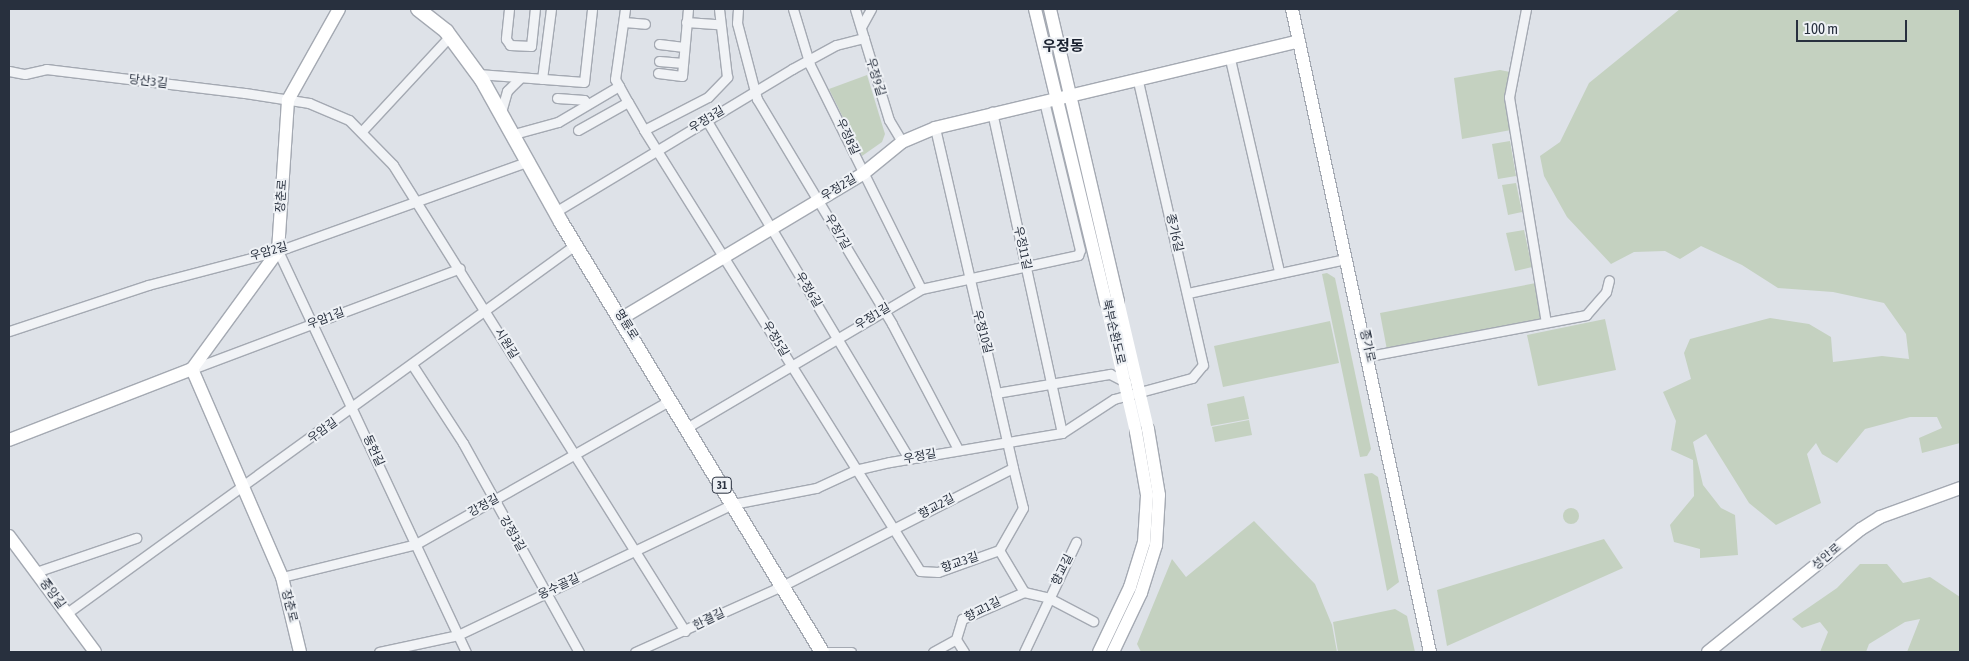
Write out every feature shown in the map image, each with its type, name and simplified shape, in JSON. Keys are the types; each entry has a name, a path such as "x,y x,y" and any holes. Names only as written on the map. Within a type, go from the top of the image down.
{"main road":[{"name":"장춘로","path":"278,251 288,100 339,9"},
{"name":"북부순환도로","path":"1034,9 1039,28 1050,99 1112,302"},
{"name":"북부순환도로","path":"1050,9 1070,95 1112,302 1159,495 1156,545 1125,627 1113,652"},
{"name":"종가로","path":"1292,9 1345,259 1369,356 1430,652"},
{"name":"명륜로","path":"421,10 450,36 478,74 510,135 575,245 622,318 822,652"},
{"path":"1070,95 1299,41"},
{"name":"우정2길","path":"622,318 864,173 902,142 935,128 992,112 1070,95"},
{"path":"9,440 192,369 278,251"},
{"name":"장춘로","path":"192,369 282,577 300,652"},
{"name":"북부순환도로","path":"1100,652 1133,580 1144,542 1147,495 1142,431"},
{"name":"성안로","path":"1708,652 1861,529 1880,517 1960,488"},
{"name":"중앙길","path":"9,536 95,652"},
{"path":"1125,627 1126,652"}],"street":[{"path":"509,9 506,39 510,45 531,46 536,9 551,10 542,78"},
{"path":"478,74 519,79 542,78 584,82 592,9"},
{"path":"510,135 558,122 619,86 616,79 625,9"},
{"path":"658,73 682,76 688,9"},
{"path":"644,130 708,97 727,77 718,24 719,9"},
{"name":"우정7길","path":"738,9 737,23 754,92 883,311 958,449"},
{"name":"우정8길","path":"793,9 809,61 921,289"},
{"name":"우정9길","path":"855,9 889,120 902,142"},
{"path":"860,27 871,9"},
{"path":"1526,9 1509,97 1546,322"},
{"path":"624,22 645,24"},
{"path":"686,22 718,24"},
{"path":"362,131 450,36"},
{"name":"우정3길","path":"556,212 658,148 836,45 864,38"},
{"path":"659,44 684,47"},
{"path":"1230,58 1279,272"},
{"path":"659,61 683,63"},
{"name":"당산3길","path":"9,71 25,74 46,69 288,100"},
{"path":"500,115 507,91 519,79"},
{"name":"종가6길","path":"1132,394 1199,373 1201,353 1138,80"},
{"name":"우정5길","path":"619,86 644,130 658,148 892,530"},
{"path":"557,98 584,100 588,104"},
{"name":"우정1길","path":"688,427 921,289 1078,255 1080,250 1050,99"},
{"name":"시원길","path":"288,100 329,110 362,131 393,165 460,268 634,552 685,631"},
{"path":"578,130 628,102"},
{"name":"우정11길","path":"992,112 1053,384"},
{"name":"우정6길","path":"706,121 909,459"},
{"name":"우정10길","path":"935,128 996,393 1005,440 1013,468"},
{"name":"우암2길","path":"9,331 148,285 278,251 415,200 526,162"},
{"name":"우암길","path":"67,613 245,488 487,313 575,245"},
{"name":"동헌길","path":"278,251 314,324 466,652"},
{"path":"1188,294 1279,272 1345,259"},
{"name":"우암1길","path":"192,369 460,268"},
{"path":"1369,356 1586,315 1606,292 1609,280"},
{"name":"강정3길","path":"413,366 463,442 493,500 579,652"},
{"path":"996,393 1110,374 1122,379 1132,394 1114,399 1062,433 1053,384"},
{"name":"강정길","path":"282,577 416,544 671,400"},
{"name":"우정길","path":"733,504 816,488 855,470 1005,440 1062,433"},
{"path":"1013,468 1022,508 999,550 1024,592 1050,598"},
{"name":"향교2길","path":"782,586 1013,468"},
{"name":"옹수골길","path":"379,652 458,635 733,504"},
{"name":"향교3길","path":"892,530 920,571 938,572 999,550"},
{"path":"36,572 136,538"},
{"name":"향교길","path":"1024,652 1076,542"},
{"name":"한결길","path":"635,652 782,586"},
{"name":"향교1길","path":"956,639 962,619 1024,592"},
{"name":"향교길","path":"1050,598 1093,621"},
{"path":"933,652 956,639 964,652"},
{"path":"826,652 851,652"}],"green space":[{"path":"1680,9 1960,9 1960,443 1922,453 1919,438 1942,428 1937,417 1910,417 1865,429 1837,463 1822,454 1816,443 1807,454 1821,503 1776,525 1749,503 1706,434 1693,442 1703,485 1721,508 1735,515 1738,555 1700,558 1700,549 1674,542 1670,525 1694,496 1693,460 1671,450 1676,421 1663,392 1691,379 1684,353 1690,339 1770,318 1809,324 1831,337 1833,362 1882,356 1909,359 1906,334 1884,303 1833,292 1778,288 1742,265 1701,246 1680,259 1665,251 1634,252 1611,264 1567,217 1544,176 1540,156 1560,142 1589,83"},
{"path":"1500,70 1510,72 1511,130 1462,139 1454,78"},
{"path":"867,75 885,134 882,142 862,156 829,89"},
{"path":"1510,141 1516,176 1498,179 1492,144"},
{"path":"1516,183 1522,212 1508,215 1502,185"},
{"path":"1524,230 1532,267 1515,271 1506,233"},
{"path":"1327,273 1335,278 1371,449 1367,456 1360,457 1322,274"},
{"path":"1536,283 1543,320 1387,350 1380,313"},
{"path":"1605,319 1616,370 1538,386 1527,335"},
{"path":"1330,321 1339,363 1223,387 1214,346"},
{"path":"1244,396 1249,419 1211,426 1207,404"},
{"path":"1249,420 1252,435 1215,442 1212,427"},
{"path":"1372,473 1378,477 1399,582 1387,591 1364,474"},
{"path":"1568,508 1574,508 1579,513 1577,522 1568,524 1563,519 1563,513"},
{"path":"1254,521 1315,584 1332,625 1337,652 1141,652 1137,644 1172,559 1186,577"},
{"path":"1604,539 1623,568 1447,646 1437,590"},
{"path":"1860,564 1887,564 1903,583 1930,577 1960,597 1960,652 1907,652 1920,619 1905,622 1869,644 1866,652 1820,652 1828,632 1820,622 1802,628 1792,619 1837,588"},
{"path":"1395,609 1407,616 1415,652 1338,652 1333,622"}],"district":[{"name":"우정동","path":"1063,46"}]}
